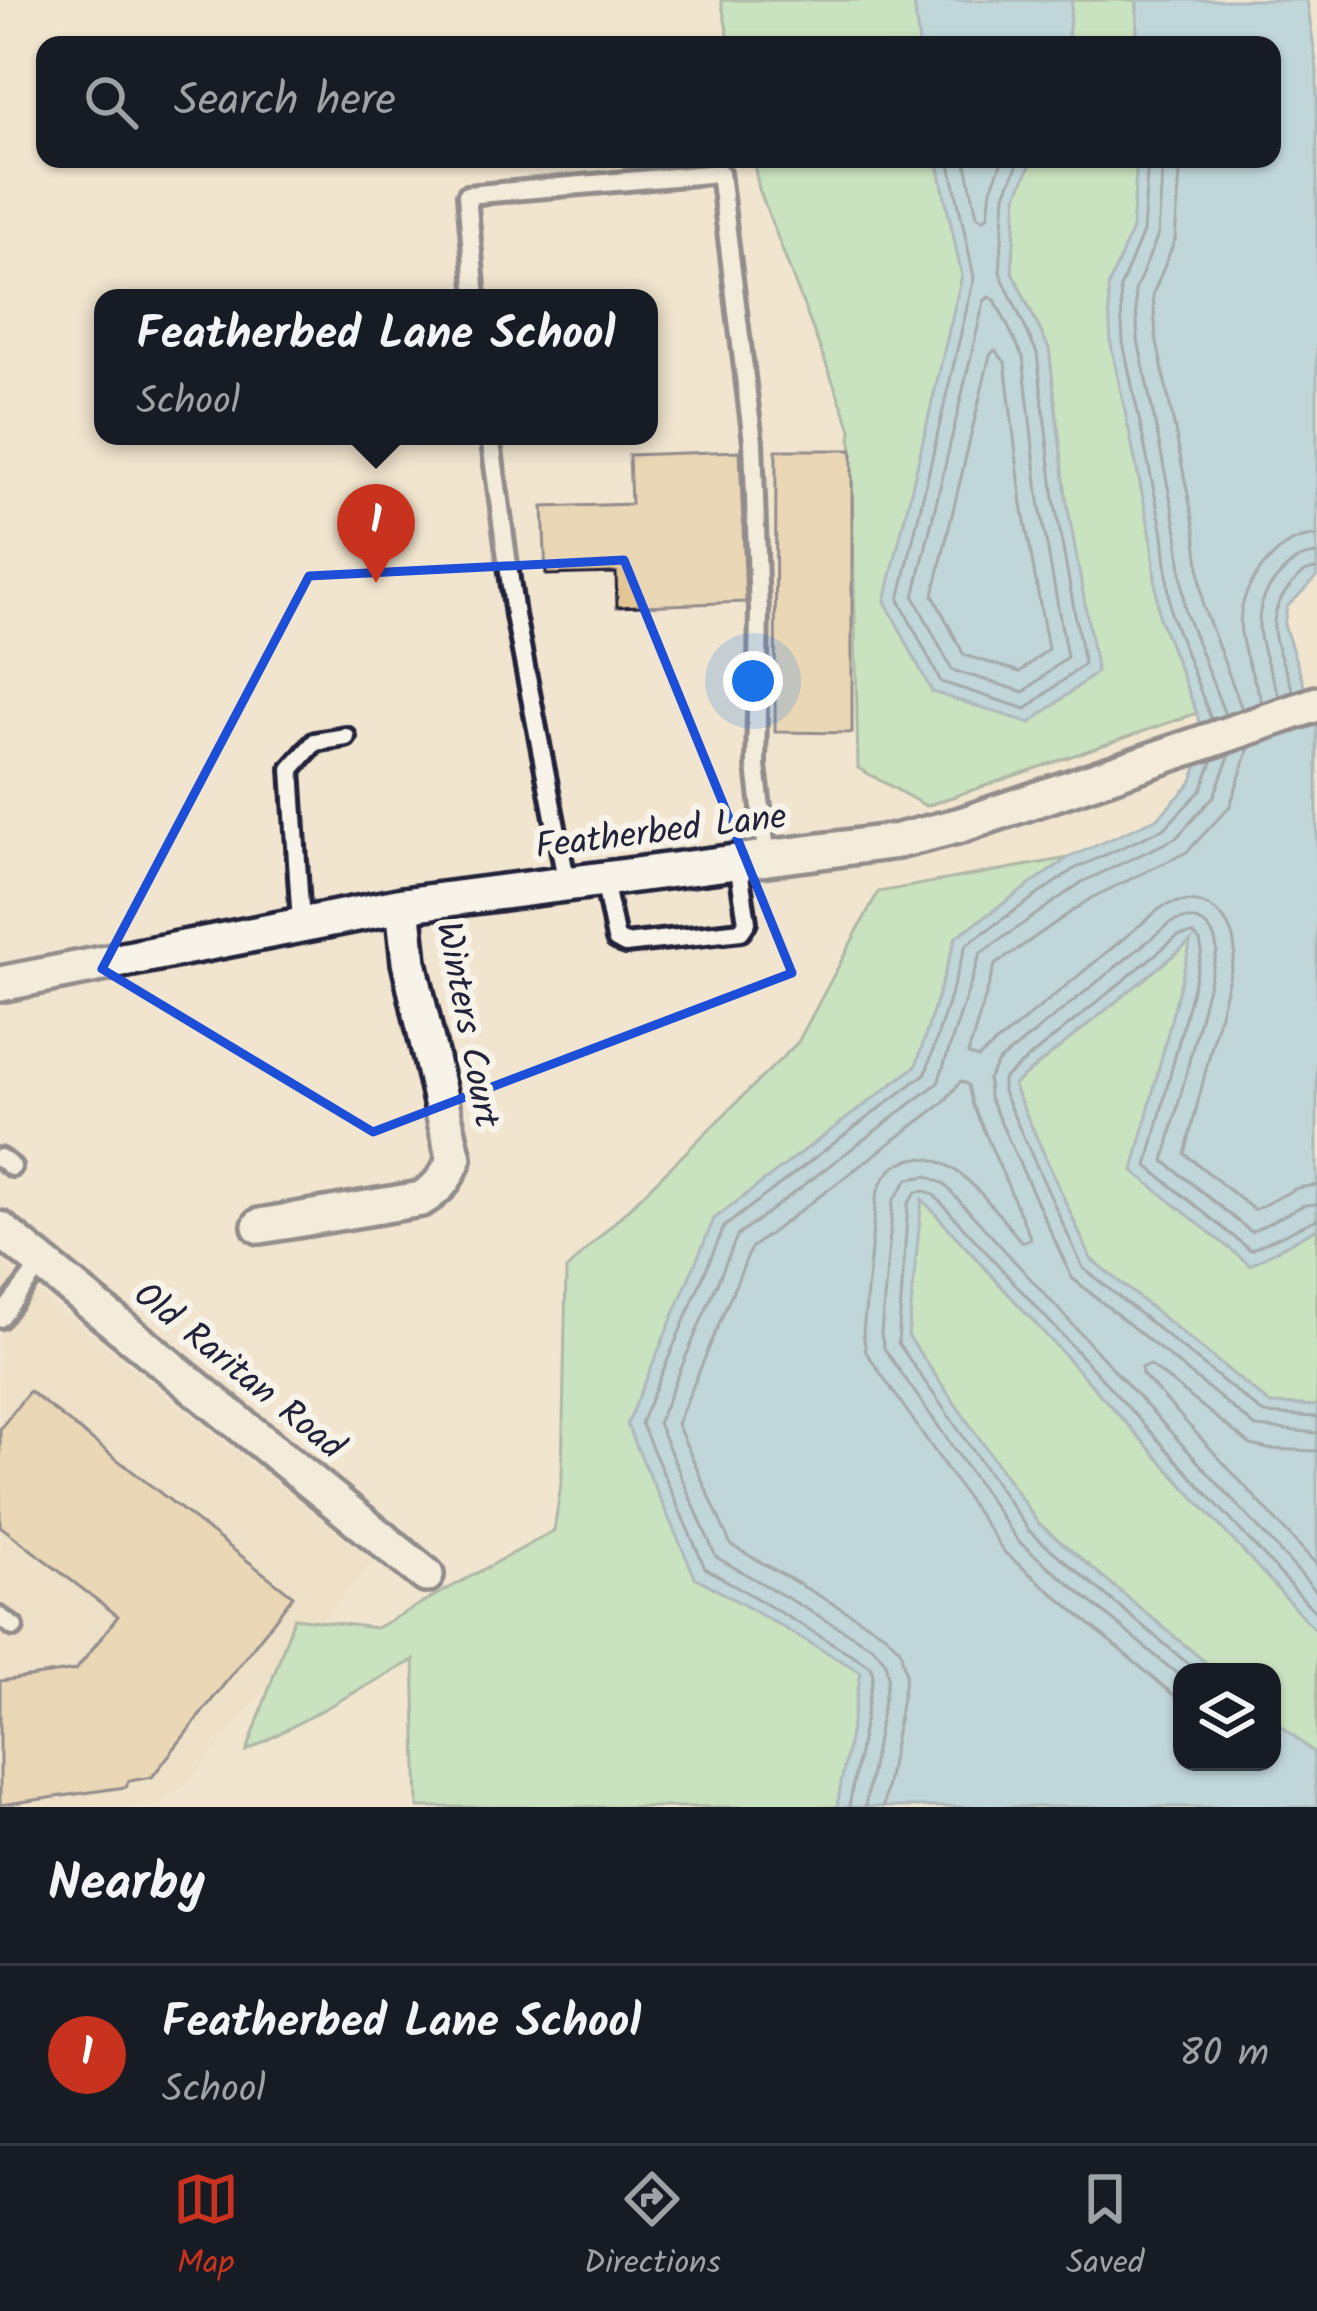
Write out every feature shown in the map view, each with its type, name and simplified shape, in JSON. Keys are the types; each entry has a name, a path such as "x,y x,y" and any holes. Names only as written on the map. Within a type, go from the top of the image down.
{"street":[{"name":"Featherbed Lane","path":"0,984 403,904 862,848 928,834 1317,704"},
{"name":"Winters Court","path":"260,1226 421,1199 447,1177 454,1159 409,962 403,904"},
{"name":"Old Raritan Road","path":"0,1229 426,1575"}],"lane":[{"path":"475,289 466,195 719,173 753,442 758,611 753,861 747,922 741,931 625,944 616,939 604,880"},
{"path":"491,445 515,615 567,884"},
{"path":"301,923 291,769 315,742 346,737"},
{"path":"0,1318 42,1263"}],"highlighted area":[{"path":"624,560 792,973 373,1132 102,969 309,576"}],"shaded area":[{"path":"0,1262 373,1561 190,1780 156,1807 0,1807"}],"green space":[{"path":"721,0 914,0 918,36 728,36"},
{"path":"1072,0 1137,0 1137,36 1068,36"},
{"path":"755,168 939,168 962,276 886,601 1066,497 1049,349 1012,272 1017,195 1029,168 1136,168 1123,398 1151,536 1159,617 1197,713 926,806 858,768 851,429"},
{"path":"1068,858 956,937 917,1066 714,1219 695,1577 862,1672 837,1807 418,1807 414,1660 247,1751 294,1618 376,1628 554,1531 562,1477 566,1270 798,1042 878,892"},
{"path":"1192,940 1249,1265 1317,1228 1317,1406 1270,1404 1091,1259 1013,1085"},
{"path":"921,1198 1317,1632 1317,1768 1313,1752 1281,1725 1281,1663 1206,1663 1038,1523 908,1336"}],"water":[{"path":"914,0 1072,0 1068,36 918,36"},
{"path":"1137,0 1307,0 1317,69 1317,577 1287,607 1284,625 1317,724 1317,1228 1250,1265 1133,1171 1191,941 1013,1085 1091,1259 1270,1404 1317,1406 1317,1632 922,1199 908,1336 1038,1523 1206,1663 1173,1663 1173,1771 1281,1771 1281,1725 1313,1752 1317,1807 837,1807 861,1672 695,1577 627,1425 714,1219 916,1066 956,937 1068,858 1158,818 1191,783 1204,749 1197,713 1159,617 1151,536 1111,344 1108,287 1132,229 1136,168 1281,168 1281,36 1137,36"},
{"path":"939,168 1029,168 1017,195 1012,272 1049,349 1066,497 1097,672 1030,723 932,692 885,601 962,276"}],"building":[{"path":"776,450 852,450 852,733 775,732"},
{"path":"740,451 746,602 617,607 616,573 546,575 543,507 631,504 629,455"},
{"path":"29,1391 293,1596 152,1777 129,1781 125,1787 0,1805 0,1681 76,1670 118,1616 0,1526 0,1429"}],"place":[{"name":"Featherbed Lane School","path":"376,583"}]}
